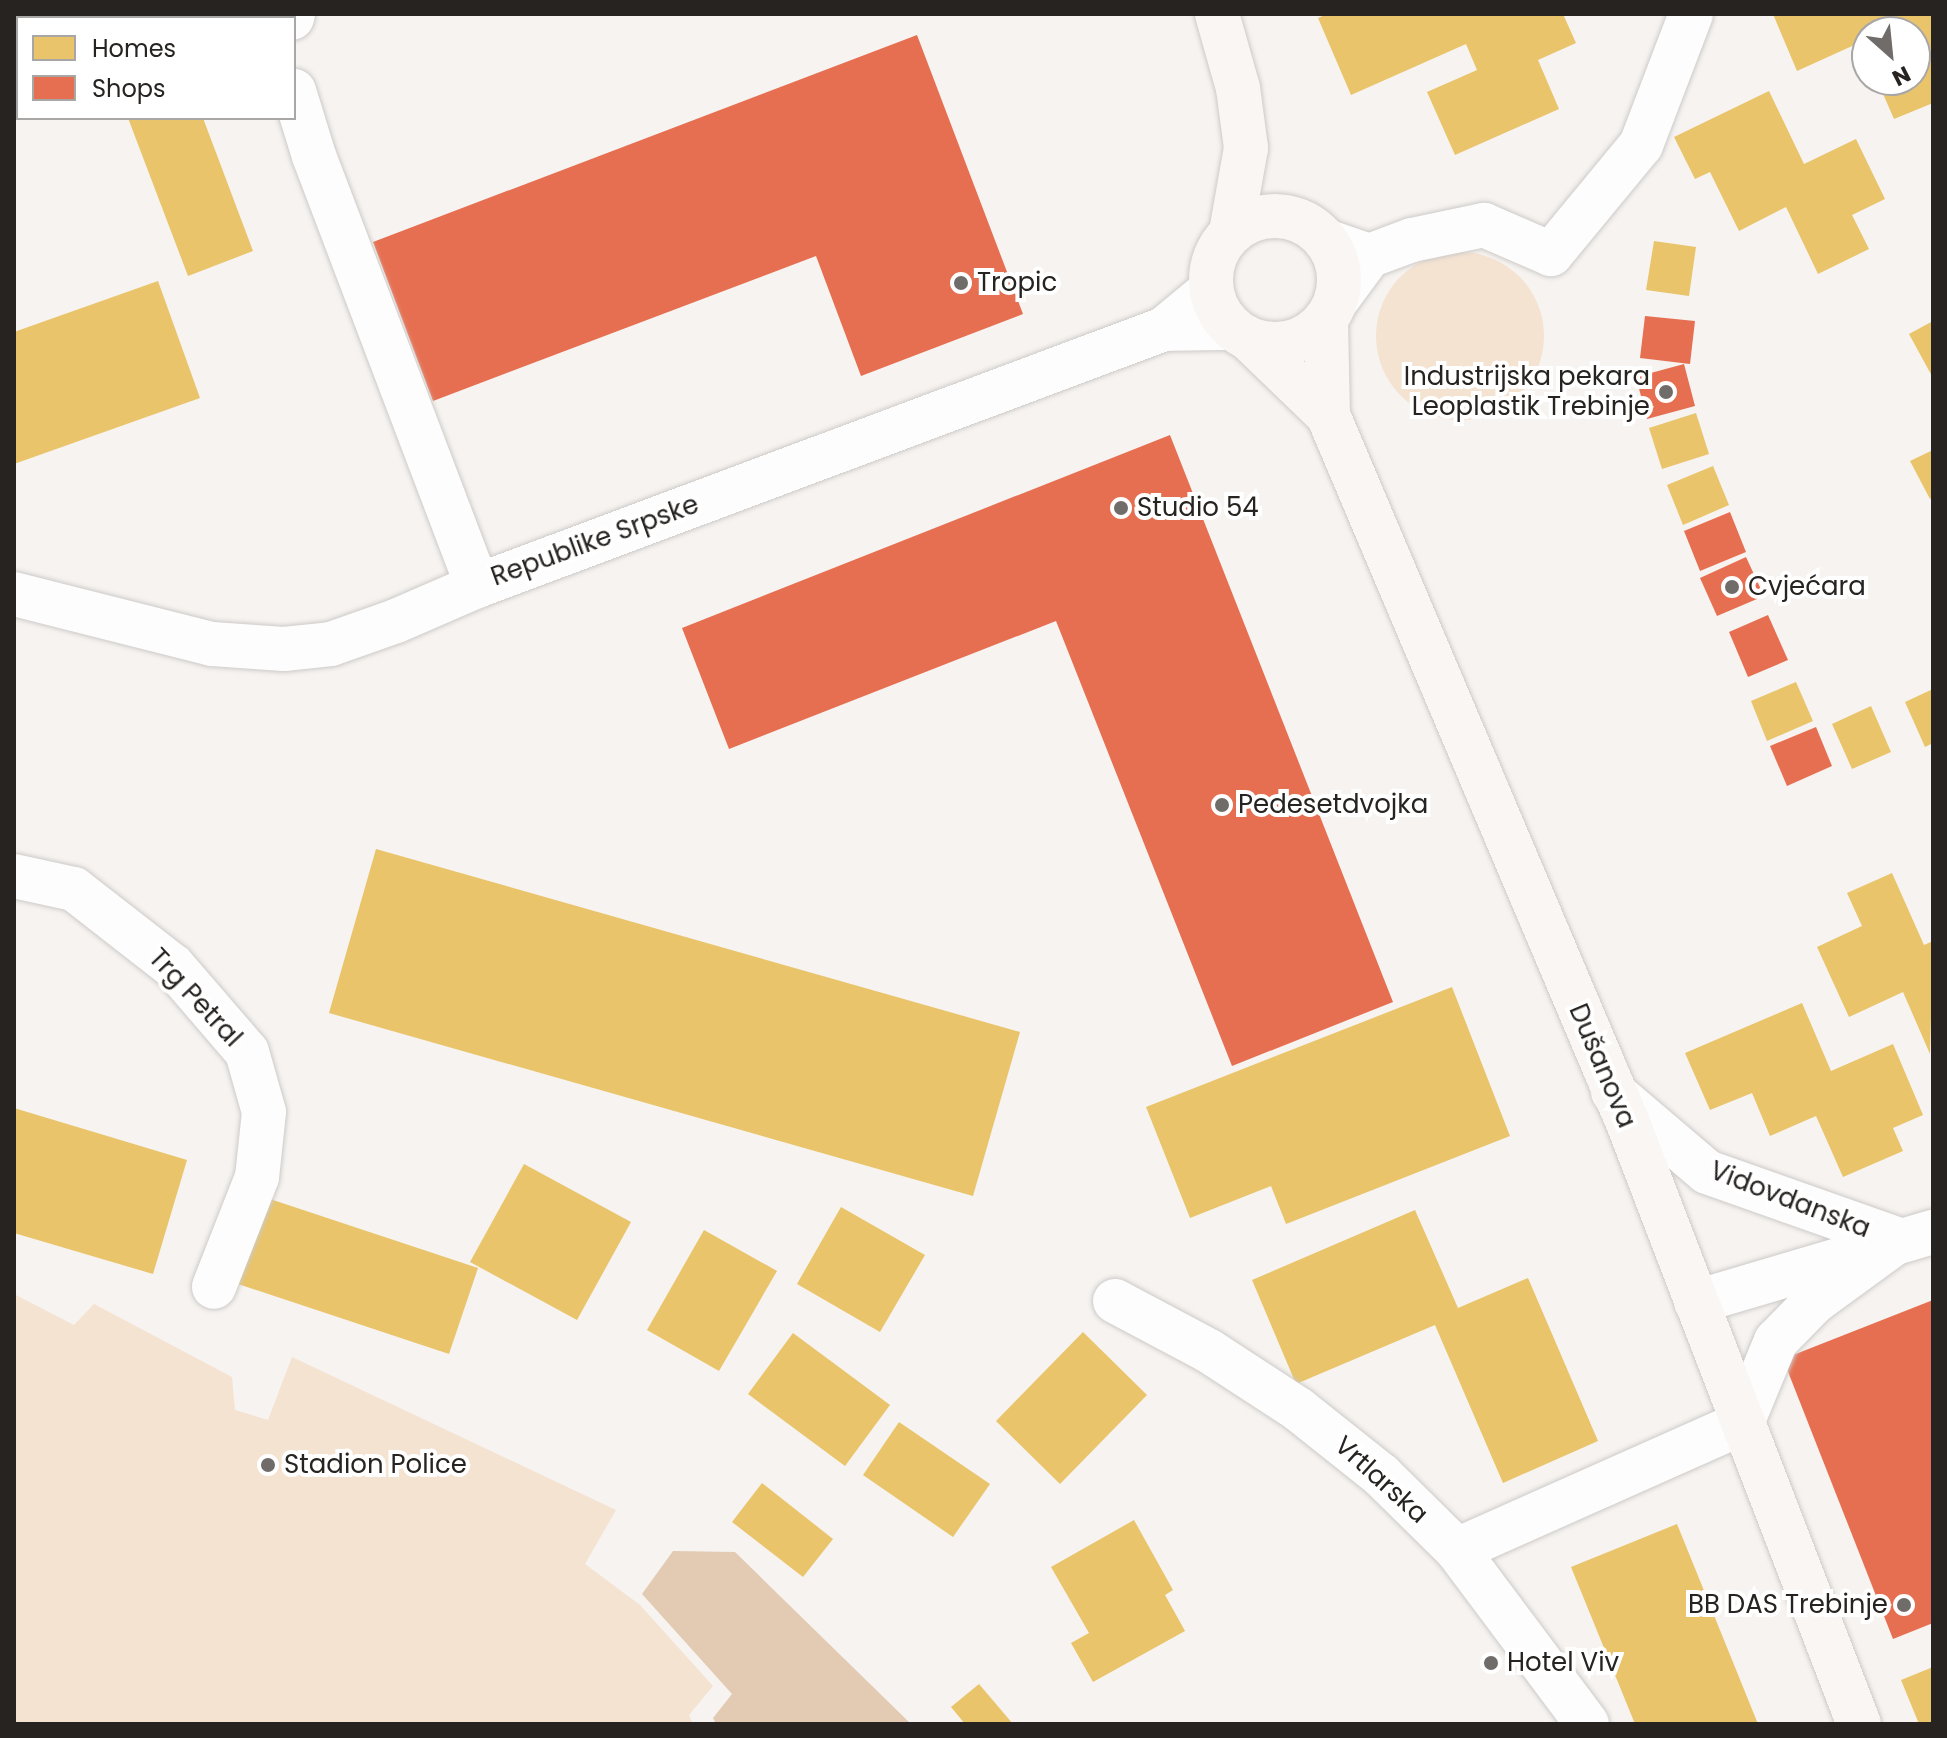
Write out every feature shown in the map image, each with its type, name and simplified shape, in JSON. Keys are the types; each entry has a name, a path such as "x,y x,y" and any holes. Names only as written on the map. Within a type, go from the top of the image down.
{"street":[{"path":"1217,14 1238,88 1246,148 1231,232"},
{"path":"1230,319 1270,345 1291,342 1310,334 1369,256 1412,240 1484,225 1551,254 1641,145 1691,14"},
{"path":"296,98 314,156 477,586"},
{"path":"1246,148 1336,259 1339,280 1331,310 1328,415"},
{"path":"1328,415 1230,319 1211,269 1218,248 1231,232 1249,221 1270,215 1369,256"},
{"name":"Republike Srpske","path":"14,594 212,644 284,649 331,644 396,621 477,586 1164,329 1230,319"},
{"name":"Dušanova","path":"1328,415 1613,1092 1859,1724"},
{"name":"Trg Petral","path":"14,876 74,889 173,966 247,1052 264,1112 257,1177 214,1287"},
{"name":"Vidovdanska","path":"1613,1092 1707,1172 1916,1236"},
{"name":"Vidovdanska","path":"1696,1302 1916,1236"},
{"name":"Vidovdanska","path":"1742,1423 1759,1375 1776,1341 1814,1302 1916,1236"},
{"name":"Vrtlarska","path":"1115,1301 1209,1351 1298,1409 1381,1475 1457,1550 1587,1724"},
{"path":"1457,1550 1742,1423"}],"shaded area":[{"path":"1460,252 1492,258 1520,276 1538,304 1544,336 1538,368 1520,396 1492,414 1460,420 1428,414 1400,396 1382,368 1376,336 1382,304 1400,276 1428,258"},
{"name":"Stadion Police","path":"14,1294 74,1325 94,1304 232,1377 235,1410 268,1420 292,1357 616,1510 585,1564 640,1605 713,1686 689,1715 693,1724 14,1724"},
{"path":"673,1551 735,1552 911,1724 716,1724 713,1718 732,1694 642,1594"}],"building: Homes":[{"path":"14,14 164,14 16,16 14,85"},
{"path":"1327,14 1563,14 1576,43 1538,60 1559,109 1455,155 1427,92 1477,70 1466,44 1351,95 1318,18"},
{"path":"1773,14 1933,14 1933,103 1894,119 1884,96 1931,96 1931,16 1851,16 1851,47 1797,71"},
{"path":"1769,91 1804,164 1856,139 1885,199 1852,215 1869,249 1818,274 1786,207 1739,231 1710,172 1695,179 1674,137"},
{"path":"129,120 204,120 253,251 188,276"},
{"path":"1654,241 1696,247 1689,296 1646,290"},
{"path":"158,281 200,398 14,464 14,332"},
{"path":"1933,321 1933,378 1909,334"},
{"path":"1696,413 1709,454 1662,469 1649,428"},
{"path":"1933,450 1933,497 1930,499 1910,461"},
{"path":"1713,466 1729,505 1683,525 1667,485"},
{"path":"1796,682 1813,721 1767,741 1751,701"},
{"path":"1933,689 1933,743 1925,747 1905,702"},
{"path":"1871,706 1891,752 1852,769 1832,724"},
{"path":"376,849 1020,1032 973,1196 329,1013"},
{"path":"1892,873 1924,945 1933,941 1930,1054 1903,992 1849,1017 1817,947 1862,926 1847,893"},
{"path":"1452,987 1510,1136 1286,1224 1271,1186 1190,1218 1146,1107"},
{"path":"1802,1003 1831,1071 1893,1044 1923,1115 1893,1128 1903,1151 1843,1177 1816,1116 1770,1136 1752,1093 1710,1110 1685,1053"},
{"path":"14,1108 187,1160 153,1274 14,1233"},
{"path":"524,1164 631,1222 577,1320 470,1262"},
{"path":"267,1198 478,1268 449,1354 238,1284"},
{"path":"841,1207 925,1255 880,1332 797,1284"},
{"path":"1415,1210 1458,1308 1528,1278 1598,1441 1503,1483 1435,1325 1296,1384 1252,1280"},
{"path":"704,1230 777,1271 719,1371 647,1330"},
{"path":"1083,1332 1147,1395 1060,1484 996,1421"},
{"path":"793,1333 890,1405 845,1466 748,1394"},
{"path":"899,1422 990,1484 953,1537 863,1475"},
{"path":"762,1483 833,1539 803,1577 732,1522"},
{"path":"1134,1520 1173,1590 1165,1595 1185,1631 1093,1682 1071,1643 1089,1633 1051,1567"},
{"path":"1677,1524 1758,1724 1635,1724 1571,1567"},
{"path":"1933,1667 1933,1724 1919,1724 1901,1680"},
{"path":"979,1684 1013,1724 965,1724 951,1707"}],"building: Shops":[{"path":"917,35 1023,314 861,376 816,256 433,401 373,242"},
{"path":"1645,316 1695,321 1690,364 1640,358"},
{"name":"Industrijska pekara Leoplastik Trebinje","path":"1684,364 1695,406 1647,419 1636,377"},
{"name":"Pedesetdvojka","path":"1170,435 1393,1002 1232,1066 1056,621 729,749 682,628"},
{"path":"1730,512 1746,552 1700,571 1684,531"},
{"name":"Cvjećara","path":"1746,557 1764,596 1717,616 1700,578"},
{"path":"1768,615 1788,660 1748,677 1729,632"},
{"path":"1816,727 1832,766 1787,786 1770,746"},
{"path":"1933,1300 1933,1623 1893,1639 1783,1359"}],"place":[{"name":"Tropic","path":"961,283"},
{"name":"Industrijska pekara Leoplastik Trebinje","path":"1666,392"},
{"name":"Studio 54","path":"1121,508"},
{"name":"Cvjećara","path":"1732,587"},
{"name":"Pedesetdvojka","path":"1222,805"},
{"name":"Stadion Police","path":"268,1465"},
{"name":"BB DAS Trebinje","path":"1904,1605"},
{"name":"Hotel Viv","path":"1491,1663"}]}
